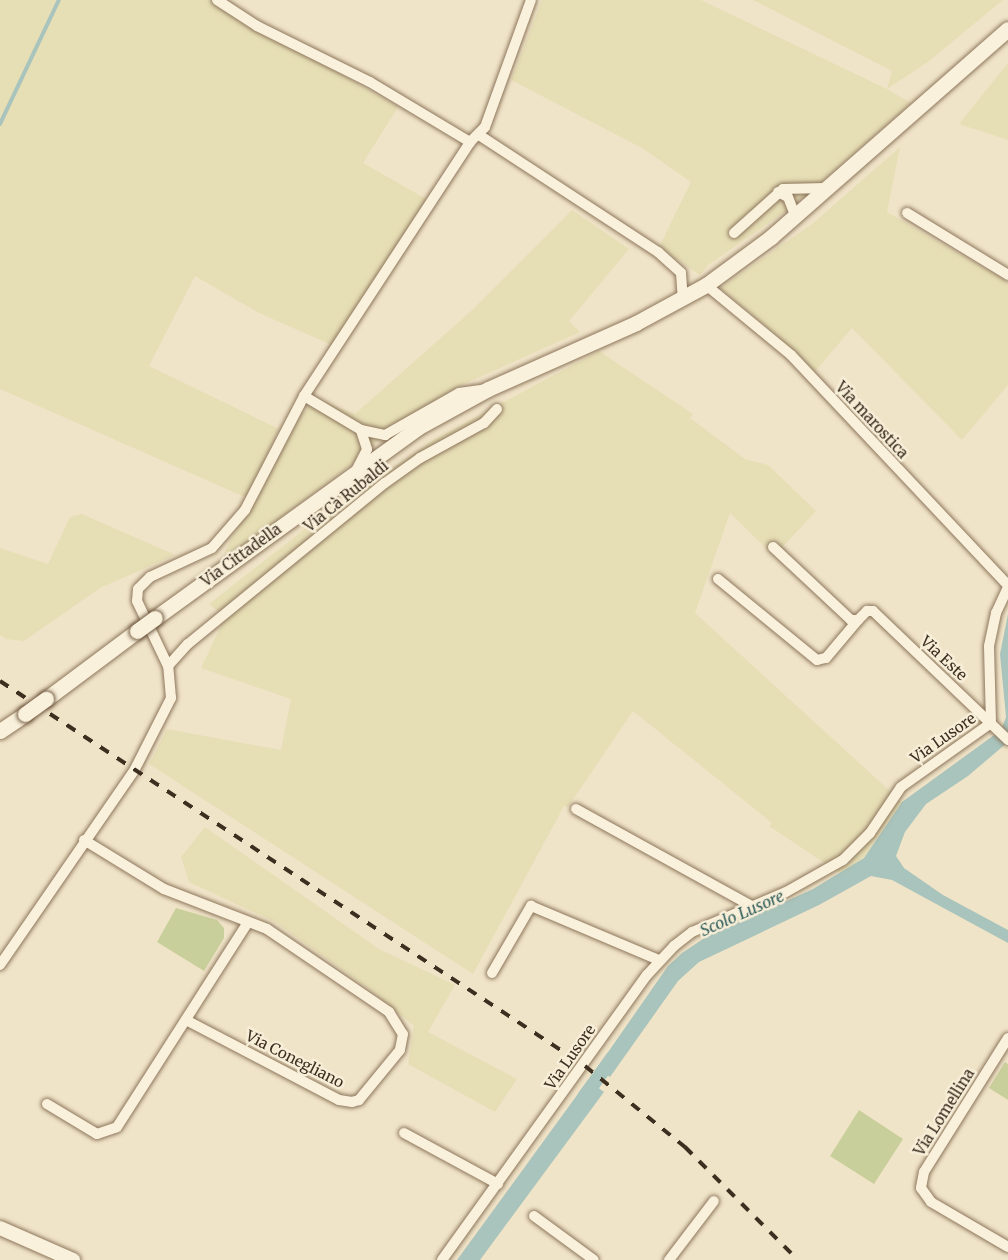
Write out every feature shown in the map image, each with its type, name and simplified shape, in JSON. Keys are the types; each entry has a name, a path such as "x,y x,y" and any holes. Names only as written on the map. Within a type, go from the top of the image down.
{"main road":[{"name":"Via Cittadella","path":"0,731 356,470 417,428 488,389 683,298 706,285 795,215 1008,29"}],"street":[{"path":"217,0 257,26 370,82 475,138 675,266 685,280 683,298"},
{"path":"0,965 159,728 171,698 168,666 137,601 138,589 150,578 212,548 231,530 304,396 475,138 497,99 531,0"},
{"path":"734,233 778,192 788,188 826,188"},
{"path":"778,192 788,197 795,215"},
{"path":"907,213 1008,275"},
{"name":"Via marostica","path":"706,285 791,355 1008,586"},
{"name":"Via Cà Rubaldi","path":"304,396 361,430 388,435 459,393 488,389"},
{"name":"Via Cà Rubaldi","path":"168,666 188,644 385,483 420,458 484,423 498,409"},
{"name":"Via Cà Rubaldi","path":"356,470 367,449 361,430"},
{"path":"773,547 851,620 858,620"},
{"path":"718,579 817,660 826,658 858,620"},
{"name":"Via Lusore","path":"442,1260 659,960 692,933 752,906 843,860 870,833 901,787 993,725 989,646 996,613 1008,586"},
{"name":"Via Este","path":"858,620 867,611 873,611 1008,740"},
{"path":"576,809 752,906"},
{"name":"Via Conegliano","path":"84,840 164,889 267,929 389,1012 402,1028 400,1050 359,1100 345,1101 186,1020"},
{"path":"492,973 531,906 659,960"},
{"path":"47,1104 97,1134 110,1132 186,1020 248,922"},
{"name":"Via Lomellina","path":"1008,1038 924,1172 921,1188 931,1202 1008,1248"},
{"path":"404,1133 498,1184"},
{"path":"669,1260 714,1201"},
{"path":"534,1216 594,1260"},
{"path":"0,1228 73,1260"}],"shaded area":[{"path":"0,0 211,0 398,107 363,163 428,200 334,346 259,313 195,276 149,366 279,429 247,498 0,389"},
{"path":"542,0 701,0 887,89 911,103 796,204 708,265 700,275 659,247 691,182 642,148 511,80"},
{"path":"753,0 1003,0 928,62 887,89 892,71"},
{"path":"1008,63 1008,140 959,124"},
{"path":"900,147 887,212 1008,282 1008,385 962,440 852,328 813,374 778,336 720,288 812,224"},
{"path":"572,210 629,249 569,321 580,332 464,384 384,430 372,449 231,555 224,553 288,433 315,398 355,414 470,312"},
{"path":"599,351 693,414 690,418 745,459 768,465 816,511 774,556 730,513 695,613 902,802 864,857 841,874 769,826 772,823 633,711 568,807 564,806 473,974 149,764 167,729 281,750 291,699 201,668 225,617 209,604 306,528 433,440"},
{"path":"82,514 175,555 100,588 24,641 6,639 0,635 0,548 48,564 70,517"},
{"path":"205,827 379,949 455,985 428,1032 517,1079 495,1112 408,1064 414,1026 376,994 275,922 189,882 181,857"}],"green space":[{"path":"176,908 217,920 224,928 224,938 204,971 157,942"},
{"path":"1005,1062 1008,1064 1008,1100 989,1088"},
{"path":"859,1110 903,1139 874,1184 830,1156"}],"water":[{"path":"1008,614 1008,742 968,776 926,804 905,832 896,856 904,868 943,895 1008,930 1008,943 892,880 871,876 819,905 699,962 678,981 610,1077 597,1068 668,966 682,953 706,937 813,889 864,858 902,802 1001,730 1006,717 1000,654"},
{"path":"588,1080 604,1092 480,1260 457,1260"}],"waterway":[{"path":"0,124 59,0"},
{"name":"Scolo Lusore","path":"584,1097 613,1057"}],"railway":[{"path":"0,681 585,1066 685,1147 798,1260"}]}
